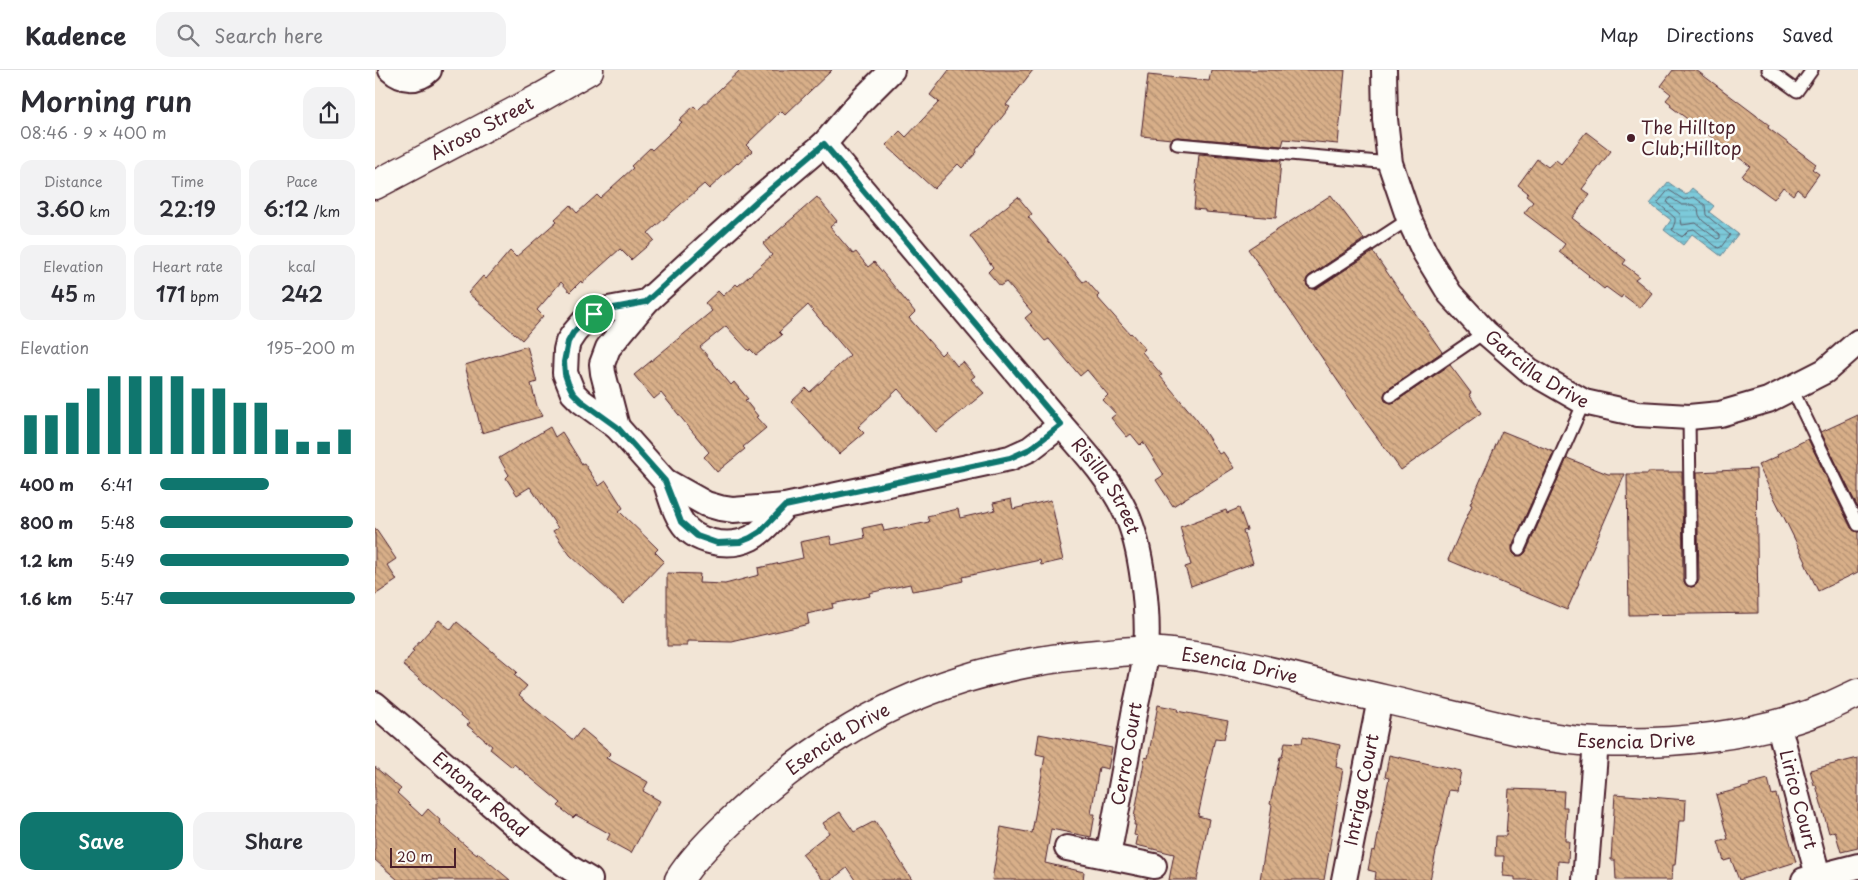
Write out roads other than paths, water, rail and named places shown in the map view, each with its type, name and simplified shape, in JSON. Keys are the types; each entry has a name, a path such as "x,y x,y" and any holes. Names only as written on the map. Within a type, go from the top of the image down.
{"street":[{"path":"391,70 398,76 415,78 429,70"},
{"name":"Airoso Street","path":"375,185 589,70"},
{"path":"617,427 603,373 604,357 612,342 646,302 758,200 824,144 859,103 892,70"},
{"name":"Garcilla Drive","path":"1384,70 1385,119 1390,163 1409,218 1425,253 1450,294 1485,332 1530,371 1584,402 1638,414 1689,417 1720,414 1745,408 1792,389 1825,371 1858,342"},
{"name":"Risilla Street","path":"824,144 1087,454 1112,488 1126,513 1135,537 1145,602 1146,651"},
{"path":"646,302 603,310 579,325 565,350 565,374 568,383 573,393 581,401 617,427 665,481 700,501 720,508 733,510 785,506 1010,458 1030,449 1061,425"},
{"path":"665,481 681,522 697,536 717,543 740,542 750,538 760,532 785,506"},
{"name":"Esencia Drive","path":"679,880 684,871 716,836 749,804 787,772 853,727 919,694 957,680 997,670 1073,656 1146,651 1205,658 1289,676 1494,726 1596,742 1665,742 1712,737 1779,723 1823,709 1858,693"},
{"name":"Cerro Court","path":"1108,856 1146,651"},
{"name":"Intriga Court","path":"1344,880 1380,699"},
{"name":"Entonar Road","path":"375,704 530,838 569,868 590,880"},
{"name":"Lirico Court","path":"1779,723 1810,878 1858,866"},
{"path":"1585,880 1596,742"},
{"path":"1067,848 1154,866"}],"lane":[{"path":"1768,70 1797,91 1812,70"},
{"path":"1177,144 1390,163"},
{"path":"1313,282 1409,218"},
{"path":"1391,396 1485,332"},
{"path":"1792,389 1858,525"},
{"path":"1519,549 1584,402"},
{"path":"1689,417 1691,580"}],"water":[{"path":"1668,182 1686,195 1692,188 1714,206 1709,212 1738,234 1721,256 1692,234 1683,245 1664,230 1671,220 1650,204"}],"place":[{"name":"The Hilltop Club;Hilltop","path":"1631,138"}]}
